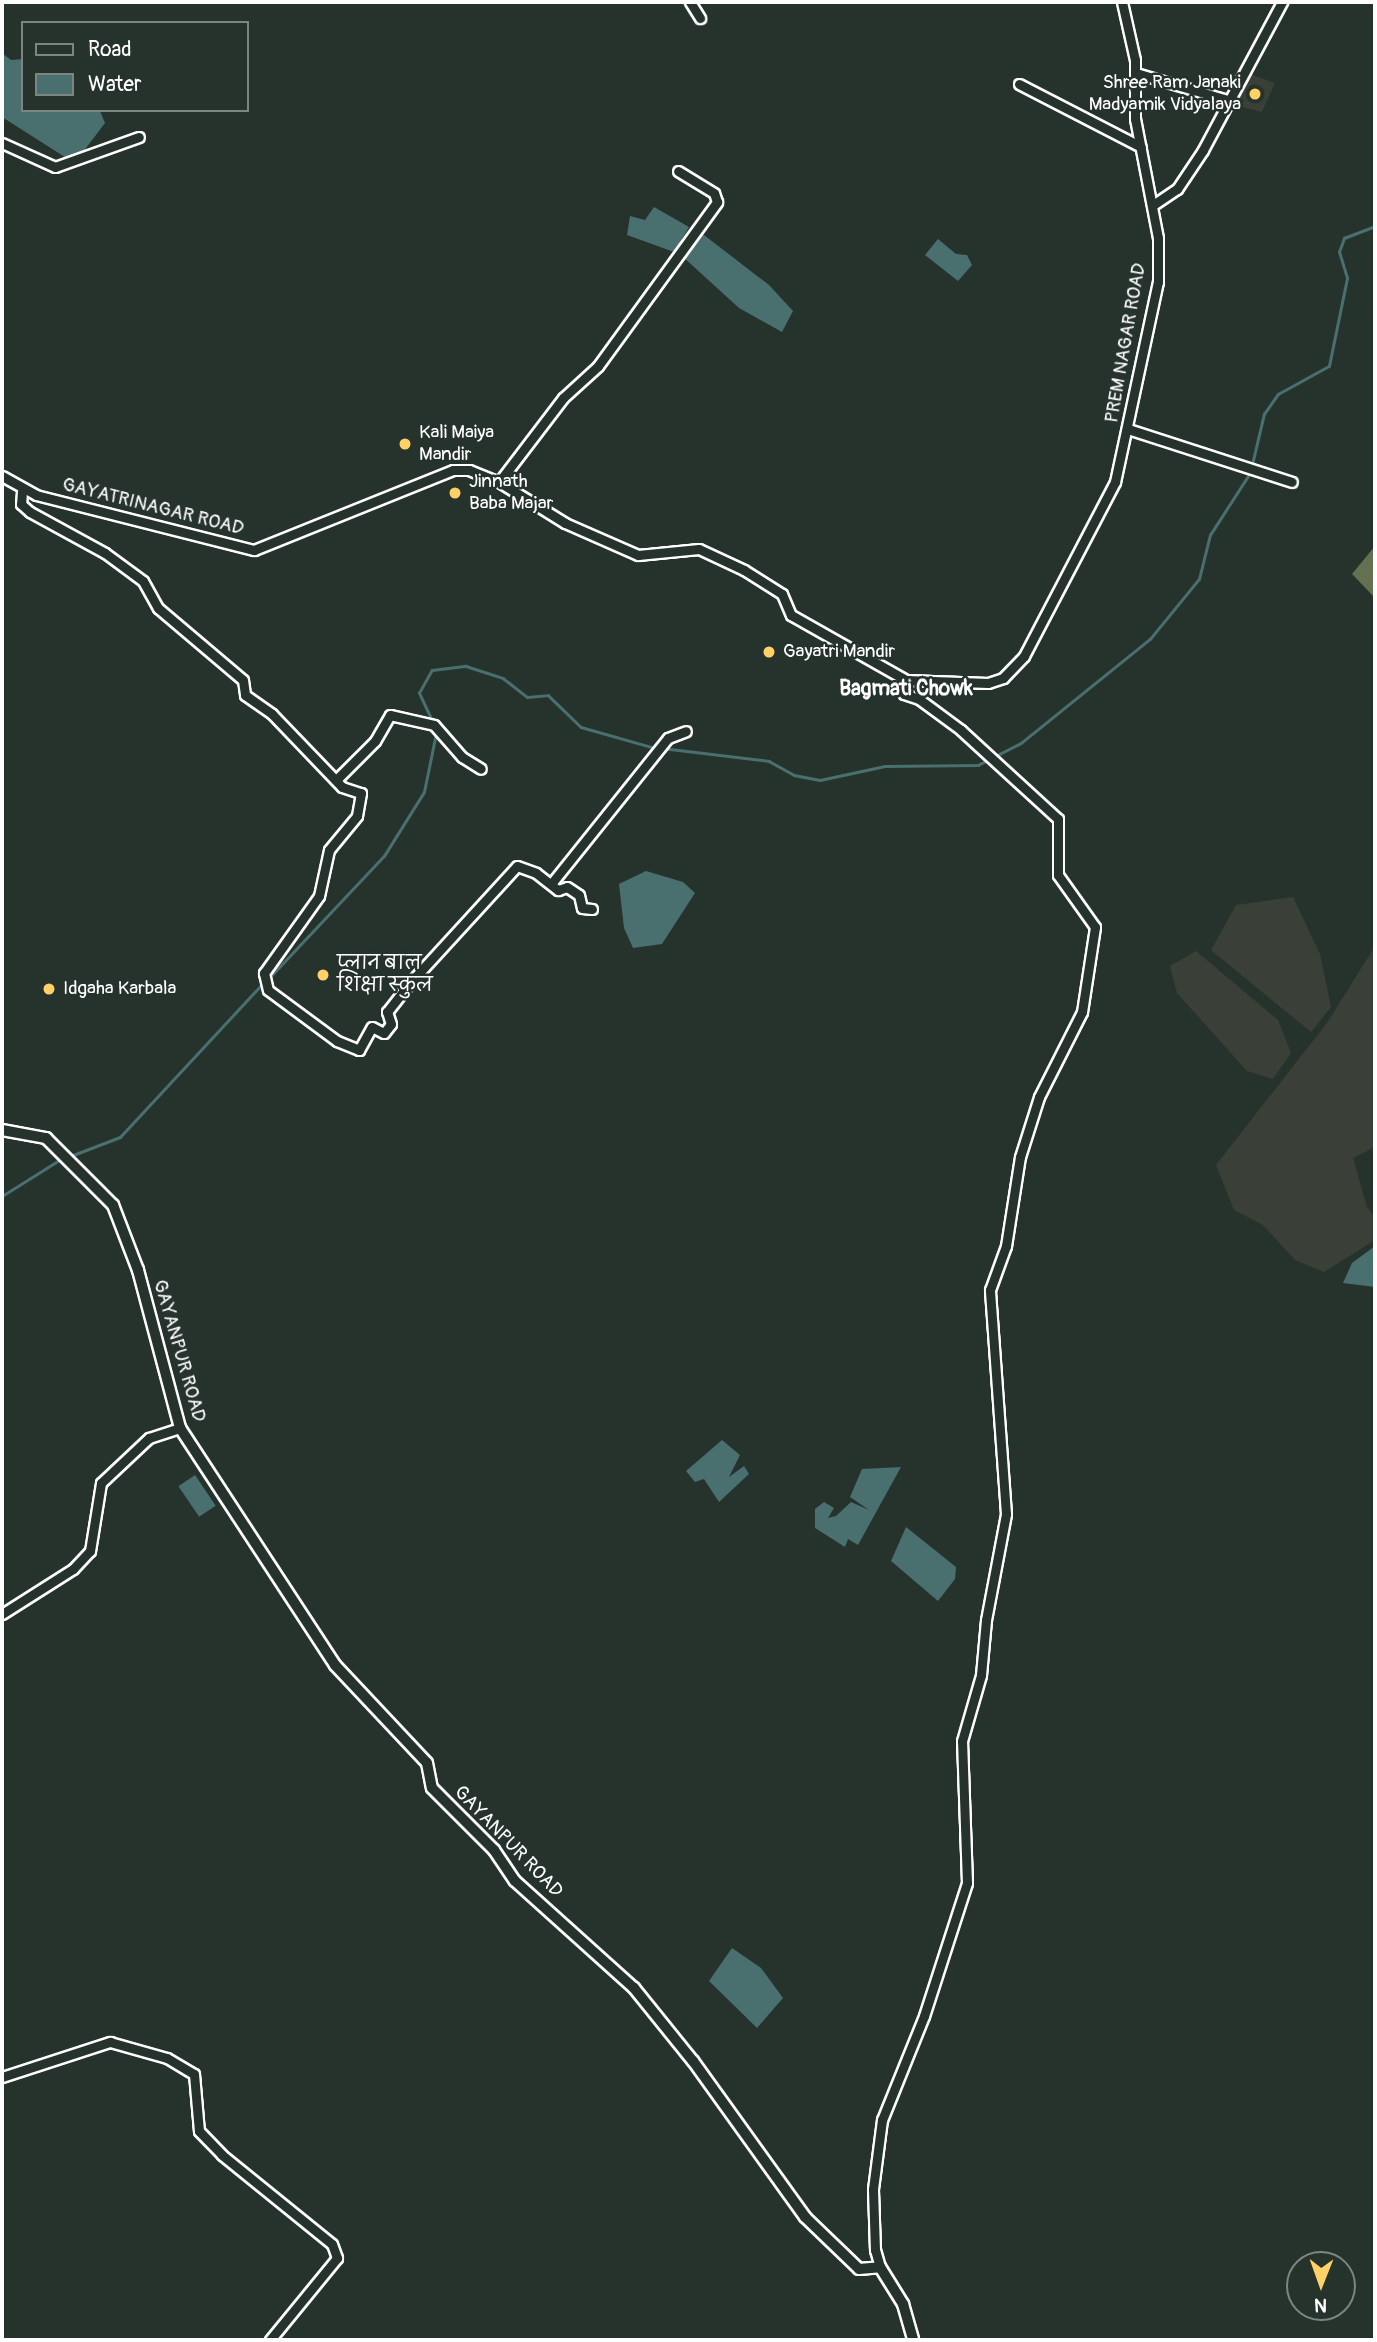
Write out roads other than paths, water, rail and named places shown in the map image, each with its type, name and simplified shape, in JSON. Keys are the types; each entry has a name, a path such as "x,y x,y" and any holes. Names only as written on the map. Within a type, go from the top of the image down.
{"street":[{"path":"690,2 700,18"},
{"name":"PREM NAGAR ROAD","path":"1115,482 1158,282 1153,205 1135,119 1136,74 1122,2"},
{"path":"1153,205 1177,189 1231,101 1282,2"},
{"path":"1136,74 1231,101"},
{"path":"1019,84 1141,147"},
{"path":"2,143 55,167 139,137"},
{"path":"499,482 563,398 598,366 717,202 714,193 678,171"},
{"path":"1128,429 1248,465 1292,482"},
{"name":"GAYATRINAGAR ROAD","path":"2,476 22,491 254,550 453,470 469,470 499,482 565,523 638,555 699,550 744,570 782,594 791,615 906,680 988,683 1003,678 1024,656 1115,482"},
{"path":"22,491 21,504 30,512 105,553 143,581 158,608 242,679 245,695 272,714 342,787 361,793 357,816 333,842 319,896 264,973 263,984 342,1045 359,1050 372,1027 384,1032 391,1024 387,1012 408,985 517,866 558,890 566,887 574,892 582,908 592,909"},
{"path":"906,680 904,694 919,699 1058,819 1058,875 1095,928 1082,1012 1039,1097 1020,1157 1006,1246 990,1290 1006,1514 981,1675 962,1741 967,1883 924,2017 882,2120 873,2189 875,2250 880,2267 903,2304 913,2340"},
{"path":"336,780 371,746 390,715 434,725 462,757 481,769"},
{"path":"551,884 668,738 686,731"},
{"name":"GAYANPUR ROAD","path":"2,1130 46,1138 81,1169 113,1205 128,1239 180,1428 335,1665 427,1763 432,1788 494,1850 515,1881 634,1988 694,2061 805,2217 859,2269 880,2267"},
{"path":"2,1614 73,1569 90,1551 102,1483 149,1438 180,1428"},
{"path":"2,2077 110,2042 167,2058 194,2074 199,2131 222,2155 332,2244 337,2258 270,2340"}],"water":[{"path":"2,53 11,60 21,59 21,112 100,112 105,123 83,152 68,159 2,117"},
{"path":"654,207 689,227 674,252 627,235 630,216 645,220"},
{"path":"700,232 769,285 793,311 782,332 739,308 682,256"},
{"path":"938,239 956,254 967,255 972,265 958,281 925,255"},
{"path":"646,871 683,882 695,893 662,944 633,948 624,928 619,884"},
{"path":"1375,1246 1375,1287 1343,1283 1352,1263"},
{"path":"722,1440 740,1455 729,1477 744,1466 749,1474 719,1502 704,1479 695,1482 686,1471"},
{"path":"901,1467 858,1545 848,1539 845,1547 815,1528 815,1509 824,1502 834,1508 828,1518 836,1516 851,1502 869,1510 850,1497 862,1469"},
{"path":"195,1475 216,1506 199,1517 178,1486"},
{"path":"906,1527 956,1567 955,1579 938,1601 891,1561"},
{"path":"732,1948 761,1968 783,1998 757,2028 709,1981"}],"waterway":[{"path":"662,748 769,761 794,775 820,780 885,766 978,765 1021,743 1150,639 1199,579 1210,535 1250,473 1264,414 1278,394 1329,366 1347,278 1339,252 1344,238 1375,226"},
{"path":"433,723 419,693 432,670 466,666 503,678 527,697 548,695 581,727 655,748"},
{"path":"268,979 384,856 424,792 436,733"},
{"path":"68,1157 120,1137 263,983"},
{"path":"2,1196 61,1159"}],"place":[{"name":"Shree Ram Janaki Madyamik Vidyalaya","path":"1255,94"},
{"name":"Kali Maiya Mandir","path":"405,444"},
{"name":"Jinnath Baba Majar","path":"455,493"},
{"name":"Gayatri Mandir","path":"769,652"},
{"name":"प्लान बाल शिक्षा स्कुल","path":"323,975"},
{"name":"Idgaha Karbala","path":"49,989"}],"district":[{"name":"Bagmati Chowk","path":"906,689"}]}
